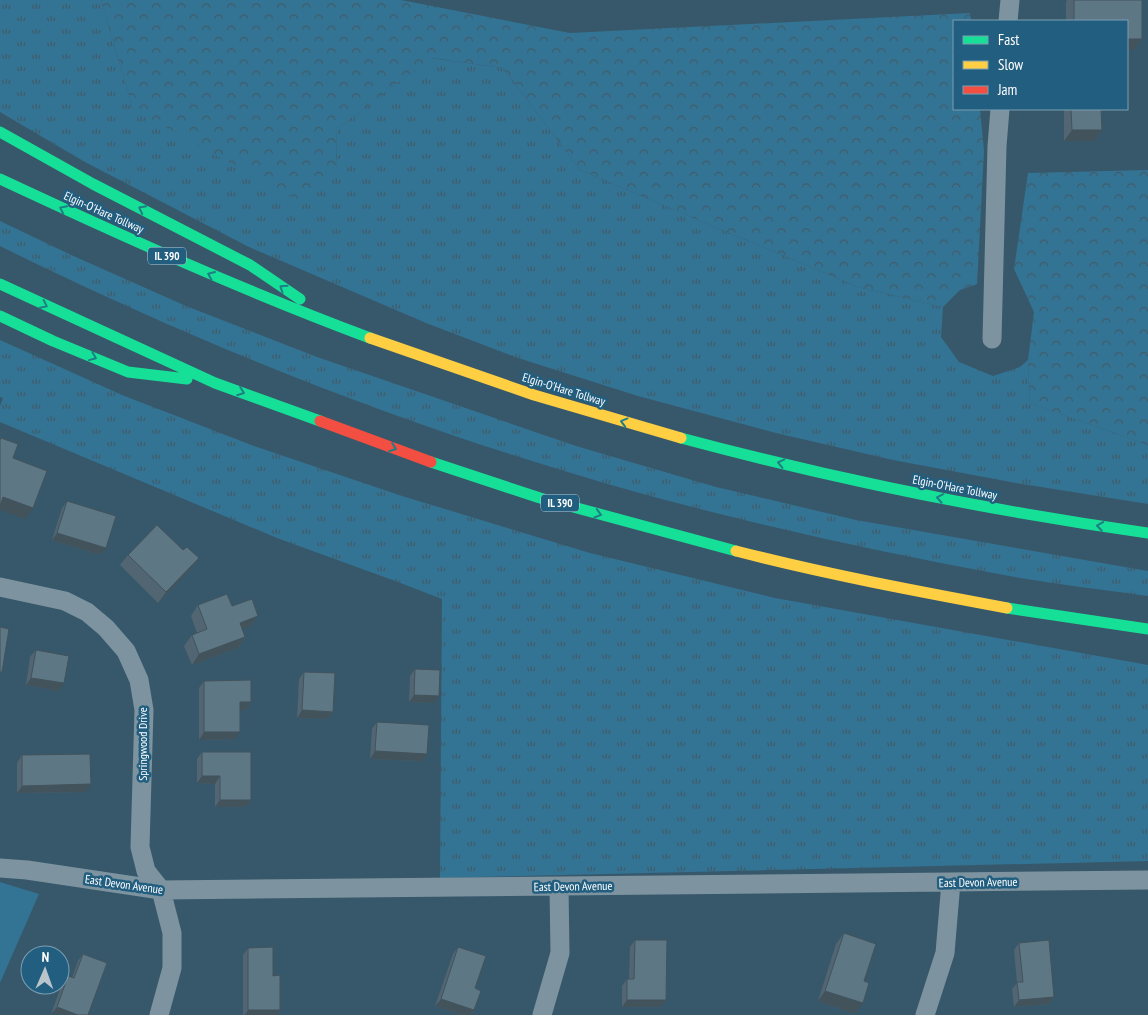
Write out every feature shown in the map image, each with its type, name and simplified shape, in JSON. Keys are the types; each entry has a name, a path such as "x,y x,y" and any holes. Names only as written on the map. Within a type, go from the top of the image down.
{"highway":[{"path":"0,132 93,184 250,265 338,326"},
{"name":"Elgin-O'Hare Tollway","path":"0,179 89,222 338,326 486,379 610,418 729,451 868,484 996,508 1148,533"},
{"name":"IL 390","path":"0,284 215,383 428,461 540,498 792,565 1035,613 1148,629"},
{"path":"0,316 53,341 128,372 215,383"}],"street":[{"path":"1008,20 1010,0"},
{"path":"992,339 997,146 1000,110"},
{"name":"Springwood Drive","path":"0,587 65,601 87,612 106,628 126,651 139,680 144,710 140,847 146,871 161,890"},
{"name":"East Devon Avenue","path":"0,868 27,870 161,890 1148,880"},
{"path":"926,1015 945,953 951,882"},
{"path":"542,1015 560,953 559,887"},
{"path":"159,1015 172,968 172,933 161,890"}],"green space":[{"path":"0,0 101,0 133,109 336,171 337,129 430,58 503,68 580,170 858,287 943,307 941,337 959,362 993,376 1020,367 1028,360 1030,403 1148,445 1148,504 1016,483 893,460 776,433 638,396 515,357 426,323 249,247 85,162 0,112"},
{"path":"101,0 401,0 570,33 970,13 971,20 953,20 953,110 980,110 984,151 977,284 960,290 943,307 858,287 580,170 503,68 431,58 337,129 336,171 300,202 133,109"},
{"path":"1148,170 1148,445 1030,403 1028,360 1034,312 1014,269 1028,173"},
{"path":"0,221 186,306 317,357 576,446 716,487 856,520 1148,571 1148,596 1022,578 856,546 782,529 617,487 437,430 259,363 85,287 0,246"},
{"path":"0,340 122,395 254,446 402,496 590,553 775,598 1148,665 1148,861 440,878 442,599 277,538 0,422 0,406 3,398 0,397"},
{"path":"0,882 39,894 0,983"}],"building":[{"path":"1074,0 1142,0 1142,39 1128,39 1128,20 1074,20"},
{"path":"1071,110 1101,110 1102,130 1072,130"},
{"path":"1,438 18,444 13,458 47,471 33,508 3,497 0,506"},
{"path":"67,501 116,516 106,548 57,533"},
{"path":"157,525 183,550 187,547 199,558 166,592 128,555"},
{"path":"227,594 232,606 252,599 258,616 240,623 245,637 199,654 192,635 207,629 198,605"},
{"path":"0,627 9,629 2,672 0,672"},
{"path":"36,650 69,656 64,683 31,678"},
{"path":"415,669 440,670 439,696 414,695"},
{"path":"304,672 335,673 333,712 302,710"},
{"path":"251,680 251,702 240,702 240,732 204,732 204,681"},
{"path":"377,722 429,725 427,754 375,751"},
{"path":"202,752 251,752 251,800 220,800 220,776 202,776"},
{"path":"90,754 91,784 22,786 22,755"},
{"path":"844,933 876,944 864,981 869,983 863,1003 825,991"},
{"path":"635,940 667,940 666,1000 627,1000 627,979 634,979"},
{"path":"1049,940 1054,997 1019,1000 1017,982 1023,982 1019,943"},
{"path":"273,947 273,976 280,975 280,1010 248,1010 248,948"},
{"path":"458,947 486,956 475,988 481,991 474,1010 441,999"},
{"path":"83,954 107,963 88,1015 78,1015 57,1007 61,995 70,995 70,977 74,978"}],"traffic: fast":[{"path":"0,132 93,184 250,265 300,299"},
{"path":"0,179 183,262 370,338"},
{"path":"0,284 215,383 320,421"},
{"path":"0,316 53,341 128,372 187,379"},
{"path":"681,438 796,467 913,493 1030,515 1148,533"},
{"path":"431,462 540,498 736,551"},
{"path":"1007,608 1148,629"}],"traffic: slow":[{"path":"370,338 534,395 681,438"},
{"path":"736,551 837,575 1007,608"}],"traffic: jam":[{"path":"320,421 431,462"}]}
